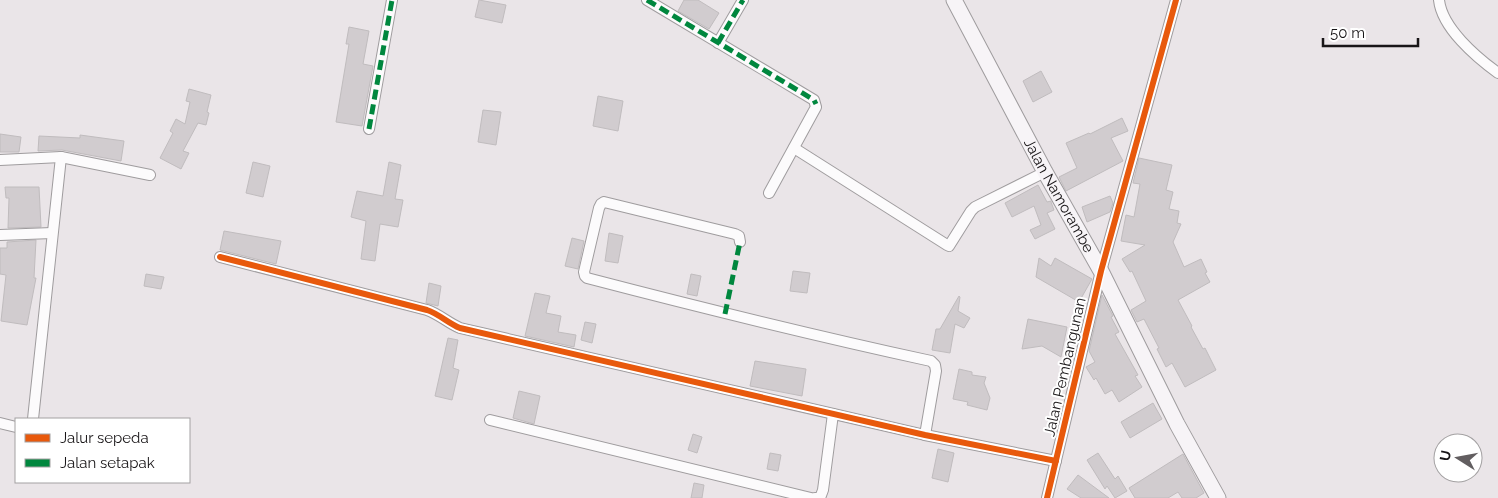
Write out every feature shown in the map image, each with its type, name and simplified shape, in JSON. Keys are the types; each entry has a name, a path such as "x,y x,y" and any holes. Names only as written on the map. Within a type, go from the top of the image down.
{"main road":[{"name":"Jalan Namorambe","path":"954,0 1045,172 1101,271 1177,424 1218,498"}],"street":[{"path":"369,129 392,0"},
{"path":"647,0 814,100 816,107 769,193"},
{"path":"718,42 743,0"},
{"name":"Jalan Pembangunan","path":"1047,498 1101,271 1176,0"},
{"path":"1439,0 1442,14 1450,27 1488,66 1498,73"},
{"path":"794,148 950,246 975,207 1045,172"},
{"path":"33,418 61,157"},
{"path":"0,160 61,157 150,175"},
{"path":"740,242 739,236 735,234 604,202 598,208 584,272 588,278 725,314 827,339 931,361 935,365 936,371 925,435"},
{"path":"0,235 52,234"},
{"path":"220,258 434,312 445,321 460,328 925,435 1056,462"},
{"path":"490,420 813,498 820,498 823,490 833,414"},
{"path":"0,423 15,427"}],"building":[{"path":"479,0 506,5 502,23 475,17"},
{"path":"684,0 698,0 719,13 709,29 678,11"},
{"path":"349,27 369,31 363,64 373,66 362,126 336,122 349,44 346,44"},
{"path":"1041,71 1052,92 1033,102 1023,81"},
{"path":"189,89 211,95 206,125 198,123 183,151 189,153 181,169 160,158 173,133 170,131 176,119 185,124 190,102 186,101"},
{"path":"598,96 623,101 618,131 593,126"},
{"path":"483,110 501,112 496,145 478,142"},
{"path":"1122,118 1128,131 1111,138 1123,161 1066,191 1059,177 1077,168 1066,143 1090,134"},
{"path":"0,134 21,137 19,152 0,152"},
{"path":"80,135 124,141 121,161 62,150 38,151 39,136 80,138"},
{"path":"1139,158 1172,165 1166,190 1173,192 1169,209 1179,211 1177,223 1181,224 1173,242 1184,267 1201,259 1210,282 1178,300 1216,370 1185,387 1172,363 1166,367 1157,349 1159,348 1144,319 1137,322 1131,310 1146,301 1132,271 1130,272 1122,259 1145,245 1121,241 1126,215 1134,217 1140,184 1133,183"},
{"path":"253,162 270,166 263,197 246,193"},
{"path":"389,162 401,165 395,199 403,200 398,227 380,224 375,261 361,259 366,221 351,217 357,191 383,196"},
{"path":"1038,185 1047,202 1051,201 1054,210 1047,213 1055,229 1035,239 1030,230 1041,225 1034,206 1012,217 1005,203"},
{"path":"5,187 39,187 41,227 8,228 9,198 6,198"},
{"path":"1110,196 1113,203 1110,212 1087,222 1082,207"},
{"path":"224,231 281,241 276,264 220,250"},
{"path":"609,233 623,236 618,263 605,261"},
{"path":"572,238 584,241 578,269 565,266"},
{"path":"36,240 34,278 36,278 27,325 1,321 6,275 0,274 0,248 7,248 7,242"},
{"path":"1039,258 1051,266 1055,258 1092,279 1079,302 1036,277"},
{"path":"793,271 810,273 807,293 790,291"},
{"path":"146,274 164,277 161,289 144,286"},
{"path":"691,274 701,276 697,296 687,294"},
{"path":"429,283 441,286 438,306 426,303"},
{"path":"535,293 550,296 546,313 561,316 558,332 576,335 574,347 525,336"},
{"path":"1102,295 1119,332 1115,334 1138,375 1135,376 1142,387 1119,402 1112,390 1105,394 1096,378 1094,380 1086,367 1095,362 1089,351"},
{"path":"959,296 958,311 970,318 964,328 955,324 950,353 932,350 936,329 940,329"},
{"path":"1028,319 1067,327 1061,357 1042,346 1022,349"},
{"path":"585,322 596,324 592,343 581,340"},
{"path":"448,338 458,340 453,368 459,370 452,400 435,396"},
{"path":"755,361 806,369 802,396 750,386"},
{"path":"959,369 972,372 972,375 986,377 984,383 990,398 987,410 967,405 968,402 953,399"},
{"path":"519,391 540,396 534,424 513,418"},
{"path":"1153,403 1162,419 1130,438 1121,422"},
{"path":"693,434 702,437 697,453 688,450"},
{"path":"938,449 954,453 948,482 932,478"},
{"path":"770,453 781,455 778,471 767,469"},
{"path":"1098,453 1115,479 1118,476 1127,491 1115,498 1107,486 1105,489 1087,460"},
{"path":"1183,454 1204,493 1196,498 1182,498 1178,492 1168,498 1135,498 1129,488"},
{"path":"1078,475 1109,498 1081,498 1067,489"},
{"path":"694,483 704,485 702,498 691,498"}],"marked path":[{"path":"369,129 392,0"},
{"path":"647,0 814,100 816,104"},
{"path":"718,43 743,0"},
{"path":"725,314 740,242"}],"cycle path":[{"path":"1047,498 1101,271 1176,0"},
{"path":"220,257 427,310 460,328 925,435 1056,461"}]}
